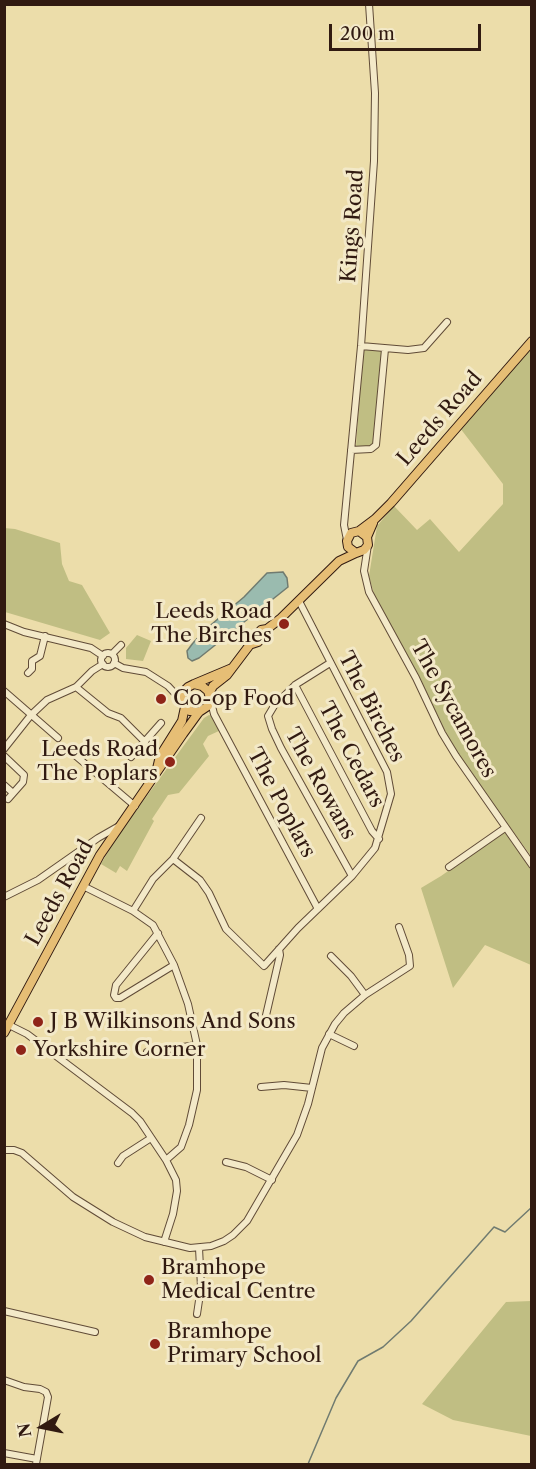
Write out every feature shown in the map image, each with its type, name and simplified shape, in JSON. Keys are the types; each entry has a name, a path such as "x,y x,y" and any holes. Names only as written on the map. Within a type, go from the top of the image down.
{"highway":[{"name":"Leeds Road","path":"363,536 375,519 531,341"},
{"path":"232,668 193,685 183,692 184,704 193,712 200,712 208,706 213,686 227,675 261,630 267,629 339,561 364,550 363,536 349,535 339,561"},
{"path":"347,542 350,550 357,553"},
{"path":"193,685 202,686 209,696"},
{"name":"Leeds Road","path":"155,777 157,763 182,721 184,704"},
{"name":"Leeds Road","path":"7,1029 83,885 120,826 200,712"}],"street":[{"name":"Kings Road","path":"347,542 344,525 361,345 374,161 375,93 369,4"},
{"path":"361,345 408,350 424,348 447,322"},
{"path":"351,450 370,449 376,445 385,348"},
{"path":"346,518 363,536"},
{"name":"The Sycamores","path":"363,536 366,561 365,578 369,592 416,678 442,733 531,865"},
{"path":"357,553 366,561"},
{"name":"The Birches","path":"173,858 200,880 209,893 226,929 264,966 352,876 370,856 379,839 391,794 387,772 298,601"},
{"path":"4,624 24,632 91,648 103,656"},
{"path":"28,673 32,669 32,662 40,656 45,636"},
{"path":"103,656 108,653 112,654 121,645"},
{"path":"112,654 115,659 114,663"},
{"path":"103,656 103,664"},
{"path":"4,749 31,715 47,700 76,687 92,671 103,664 108,666 114,663"},
{"path":"114,663 123,668 146,672 168,686 184,704"},
{"name":"The Rowans","path":"330,663 295,685 270,712 269,722 352,876"},
{"path":"168,686 193,685"},
{"name":"The Cedars","path":"295,685 372,831 379,839"},
{"path":"76,687 108,713 121,718 145,742"},
{"path":"4,691 58,738"},
{"name":"The Poplars","path":"209,696 214,714 318,909"},
{"path":"200,712 214,714"},
{"path":"131,757 162,723"},
{"path":"70,751 135,806"},
{"path":"4,756 24,775 23,782 10,796 4,785"},
{"path":"133,911 153,879 173,858 201,818"},
{"path":"4,897 38,880 107,832 120,826"},
{"path":"449,867 505,828"},
{"path":"83,885 133,911 153,925 174,965 188,1004 197,1045 197,1090 181,1147 166,1160"},
{"path":"4,1150 22,1153 73,1197 113,1222 145,1237 199,1248 224,1241 240,1229 272,1180 303,1122 320,1055 328,1034 344,1013 365,995 411,966 410,956 399,927"},
{"path":"158,933 116,986 114,995 120,998 174,965"},
{"path":"264,1024 279,949"},
{"path":"331,956 351,975 365,995"},
{"path":"7,1029 27,1034 132,1113 151,1138 176,1180 177,1191 173,1214 164,1242"},
{"path":"328,1034 354,1046"},
{"path":"147,1052 197,1045"},
{"path":"261,1087 285,1085 312,1089"},
{"path":"117,1163 123,1156 151,1138"},
{"path":"226,1162 246,1167 272,1180"},
{"path":"197,1314 201,1287 199,1248"},
{"path":"4,1311 95,1332"},
{"path":"4,1380 24,1387 40,1389 46,1392 48,1397 37,1462 4,1453"}],"shaded area":[{"path":"363,348 380,349 382,354 374,444 356,447"},
{"path":"530,349 531,856 461,760 418,674 375,598 369,576 377,526 394,506 417,530 430,519 459,552 503,504 503,484 460,428"},
{"path":"4,528 15,529 60,543 62,564 69,581 82,585 110,633 100,640 5,612"},
{"path":"137,635 151,641 143,661 126,659 126,648"},
{"path":"209,715 221,730 208,736 203,744 209,756 179,793 168,795 152,819 154,821 127,871 120,866 116,873 101,864 116,838 204,718"},
{"path":"505,831 531,870 531,965 485,945 453,988 421,888"},
{"path":"531,1301 531,1436 453,1420 422,1404 506,1302"}],"water":[{"path":"283,572 287,578 288,587 199,658 192,661 188,658 187,651 206,629 244,597 267,573"}],"waterway":[{"path":"308,1464 336,1398 358,1361 383,1347 411,1321 494,1227 505,1232 532,1207"}],"place":[{"name":"Leeds Road The Birches","path":"284,624"},
{"name":"Co-op Food","path":"161,699"},
{"name":"Leeds Road The Poplars","path":"170,762"},
{"name":"J B Wilkinsons And Sons","path":"38,1022"},
{"name":"Yorkshire Corner","path":"21,1050"},
{"name":"Bramhope Medical Centre","path":"149,1280"},
{"name":"Bramhope Primary School","path":"155,1344"}]}
